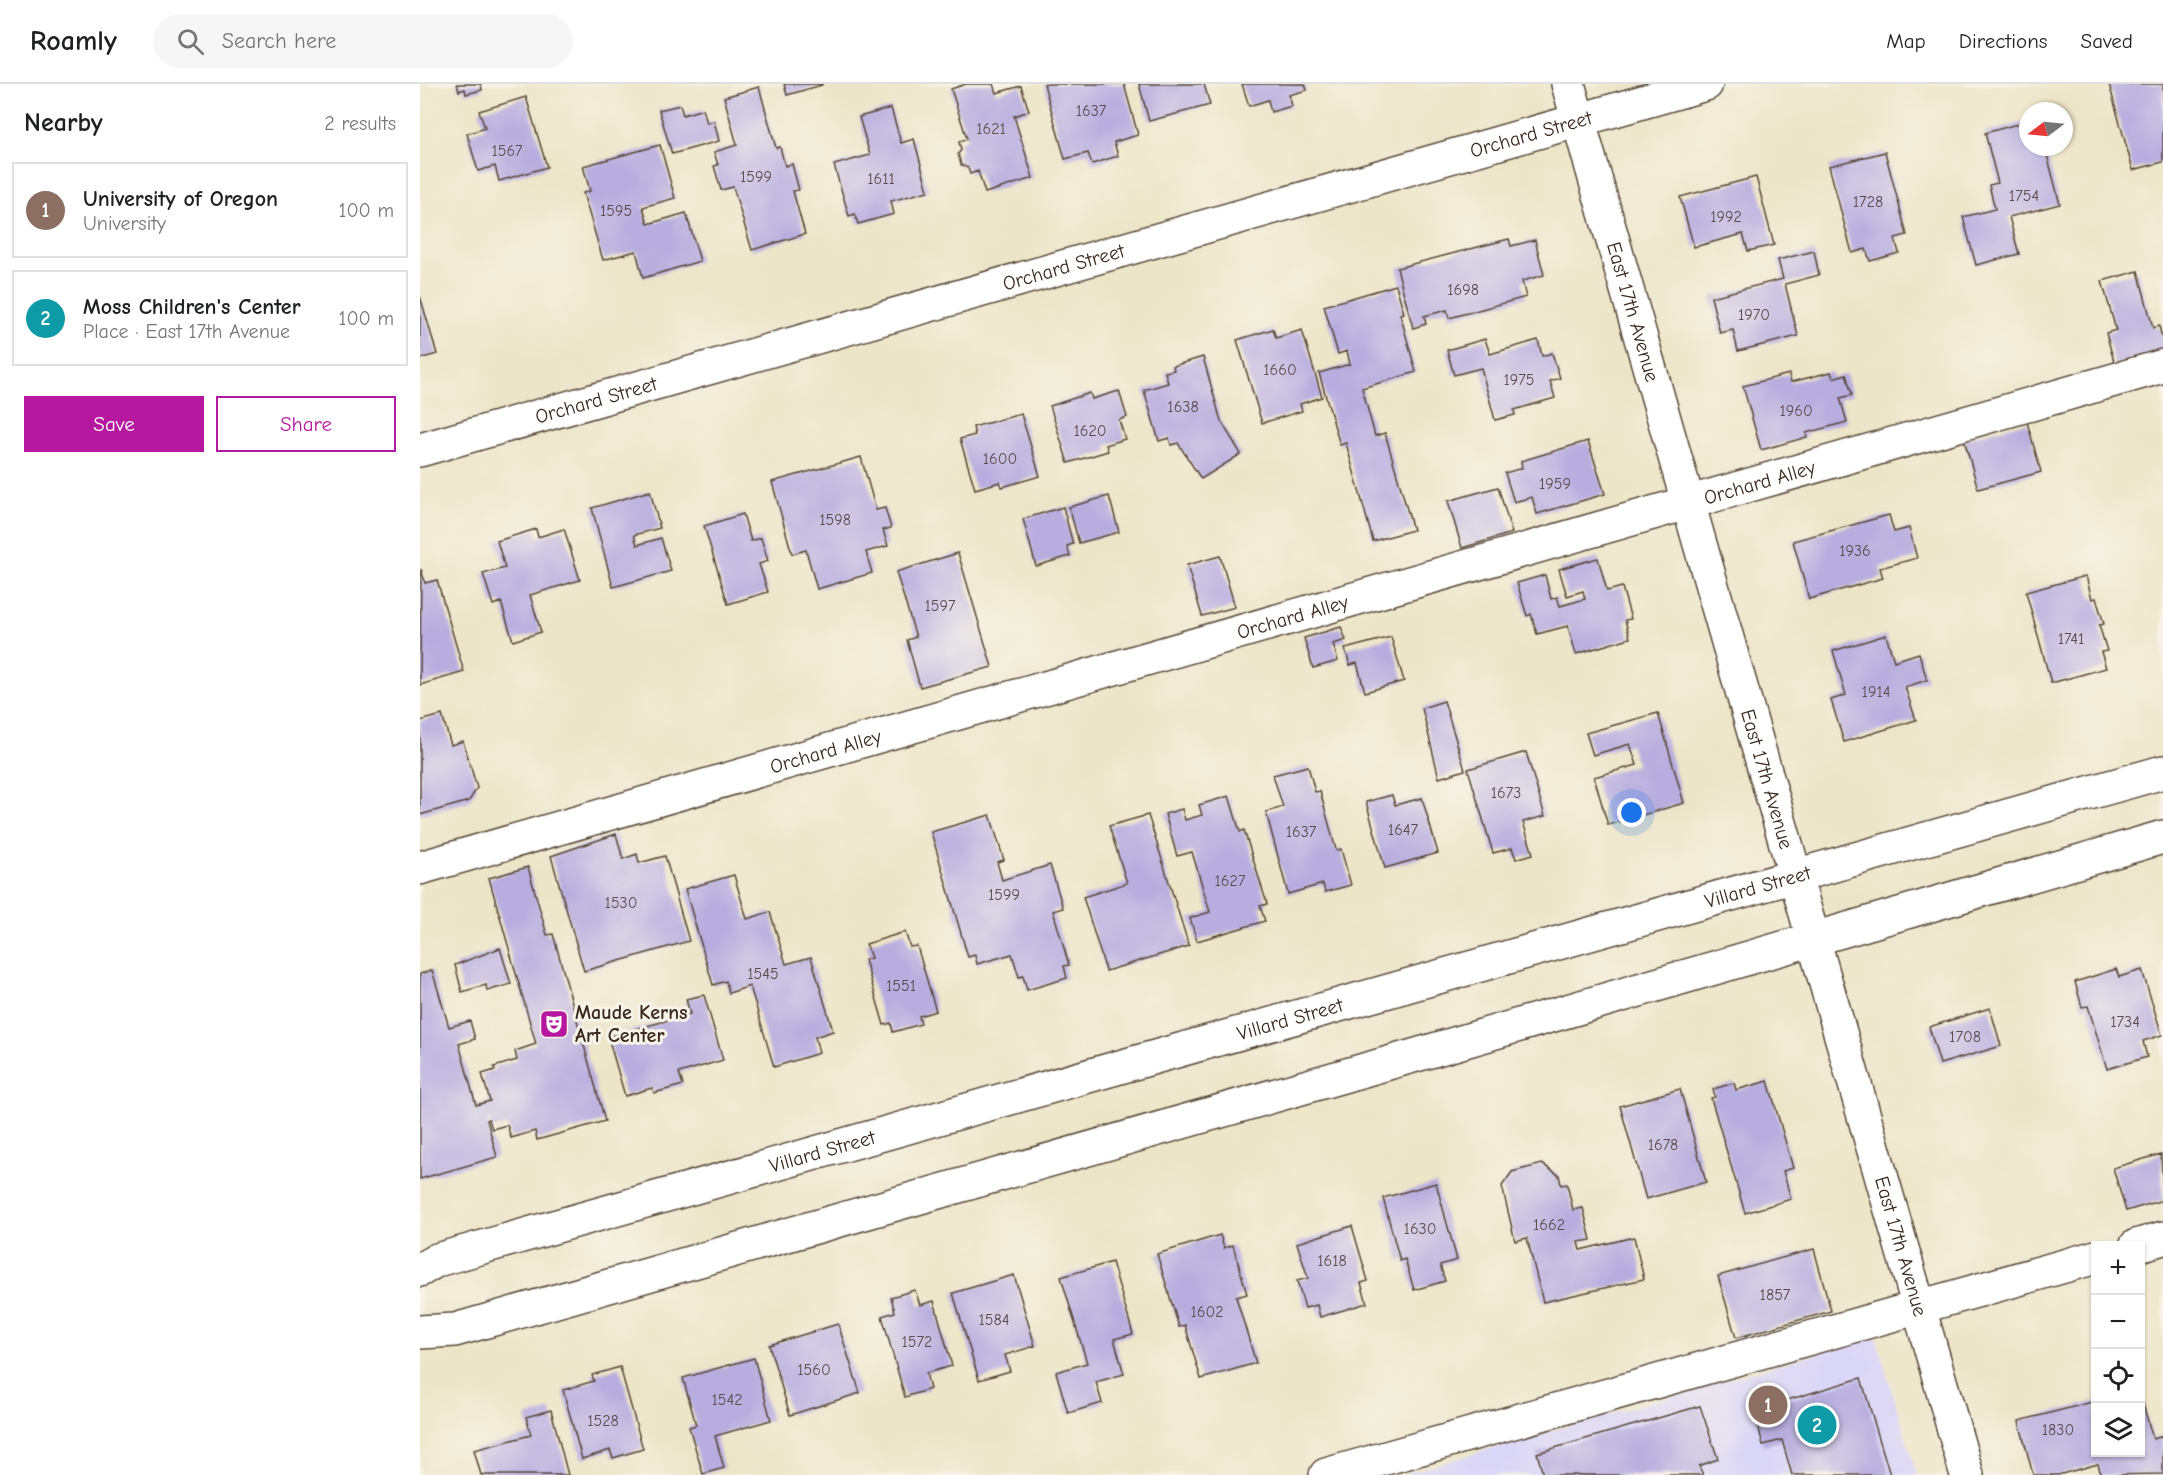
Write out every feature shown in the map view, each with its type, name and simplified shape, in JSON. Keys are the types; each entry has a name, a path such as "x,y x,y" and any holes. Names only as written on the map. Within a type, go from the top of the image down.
{"street":[{"name":"East 17th Avenue","path":"1568,84 1966,1475"},
{"name":"Orchard Street","path":"420,450 1706,84"},
{"name":"Orchard Alley","path":"420,868 2163,366"},
{"name":"Villard Street","path":"420,1270 437,1260 2163,772"},
{"path":"420,1332 455,1330 1120,1141 2163,837"},
{"path":"2145,1243 2163,1238"},
{"path":"1326,1475 2091,1258"}],"shaded area":[{"path":"1876,1336 1917,1475 1401,1475"}],"building":[{"path":"457,84 481,84 482,90 466,94 465,89 459,91"},
{"path":"784,84 822,84 822,85 787,95"},
{"path":"966,84 993,84 996,93 1021,86 1029,111 1014,116 1033,178 985,193 978,171 970,174 968,168 961,165 958,154 961,150 959,142 967,139 951,89"},
{"path":"1044,84 1124,84 1138,135 1114,142 1118,156 1092,164 1088,153 1065,159"},
{"path":"1139,84 1204,84 1210,105 1149,121"},
{"path":"1242,84 1305,84 1307,90 1289,95 1292,106 1271,112 1268,100 1249,106"},
{"path":"2109,84 2163,84 2163,162 2133,170"},
{"path":"759,87 776,148 780,147 785,166 792,164 799,190 793,191 805,234 752,250 733,187 721,190 714,166 718,165 714,152 737,145 724,97"},
{"path":"526,97 547,167 499,181 495,166 478,171 467,134 485,128 479,111"},
{"path":"680,105 683,115 703,109 707,123 714,121 719,141 672,154 659,110"},
{"path":"891,108 901,143 914,139 928,191 891,201 894,214 858,224 855,214 849,216 834,165 870,155 859,117"},
{"path":"2019,124 2019,156 2047,156 2060,204 2009,217 2019,254 1976,265 1963,217 1995,209 1989,185 1998,183 1985,133"},
{"path":"660,145 675,198 643,207 648,224 686,213 700,261 643,278 636,251 603,260 583,193 590,191 583,166"},
{"path":"1885,152 1907,235 1895,238 1899,253 1870,261 1866,249 1852,253 1829,166"},
{"path":"1756,177 1774,245 1748,251 1743,234 1694,247 1680,197"},
{"path":"1509,239 1511,246 1535,240 1544,275 1522,281 1526,297 1449,318 1447,310 1424,316 1426,324 1413,328 1397,268"},
{"path":"1814,251 1819,275 1785,284 1798,336 1738,351 1733,330 1720,333 1711,297 1783,279 1778,260"},
{"path":"2138,271 2153,328 2159,326 2163,352 2115,365 2106,333 2116,330 2102,281"},
{"path":"1396,285 1404,313 1400,314 1416,372 1362,388 1375,436 1385,433 1413,530 1373,541 1346,443 1340,445 1319,373 1350,364 1347,351 1338,354 1324,306"},
{"path":"420,296 437,354 420,359"},
{"path":"1273,329 1276,338 1302,330 1322,397 1300,404 1302,411 1262,423 1237,340"},
{"path":"1485,339 1490,354 1538,340 1542,356 1552,353 1560,378 1550,381 1555,398 1514,410 1515,415 1495,420 1481,368 1454,375 1447,350"},
{"path":"1203,357 1221,421 1241,454 1201,479 1178,443 1171,445 1169,438 1159,441 1144,390 1168,383 1165,372 1174,370 1173,366"},
{"path":"1831,372 1833,378 1846,374 1852,395 1840,398 1847,422 1806,433 1807,437 1761,450 1743,386 1789,374 1791,382"},
{"path":"1119,391 1127,417 1119,420 1125,439 1106,445 1108,451 1068,463 1050,406 1090,393 1092,399"},
{"path":"1021,414 1040,476 1002,487 1000,482 975,489 960,439 975,435 973,427"},
{"path":"2027,422 2041,472 1978,489 1964,439"},
{"path":"1588,441 1605,494 1537,514 1532,497 1514,502 1505,473 1522,468 1521,461"},
{"path":"861,457 876,510 885,508 891,528 883,530 888,546 866,552 872,573 817,589 806,550 792,554 772,482"},
{"path":"1498,487 1512,533 1462,548 1448,501"},
{"path":"650,491 660,528 634,535 637,545 661,538 671,571 613,587 592,508"},
{"path":"1109,496 1119,532 1079,543 1069,507"},
{"path":"1063,507 1073,544 1067,546 1070,556 1036,566 1023,519"},
{"path":"743,514 751,541 761,538 768,561 759,564 768,592 728,604 704,526"},
{"path":"1889,515 1894,532 1909,528 1917,558 1880,568 1883,578 1809,599 1793,541"},
{"path":"536,529 538,537 564,529 580,580 530,595 541,632 513,641 501,602 493,605 483,574 505,568 497,541"},
{"path":"958,553 992,667 920,687 907,640 916,637 896,572"},
{"path":"1220,556 1235,607 1202,616 1187,565"},
{"path":"1598,558 1607,591 1622,587 1631,619 1625,620 1630,638 1576,654 1568,626 1537,634 1531,614 1527,616 1517,583 1545,575 1551,599 1557,597 1560,606 1585,599 1583,591 1567,596 1559,569"},
{"path":"421,569 425,583 437,580 464,672 420,685"},
{"path":"2086,576 2092,599 2096,598 2104,624 2099,625 2107,651 2101,652 2106,668 2051,683 2026,592"},
{"path":"1341,627 1346,640 1333,644 1338,661 1313,668 1304,638"},
{"path":"1886,635 1894,661 1919,653 1927,680 1905,687 1916,720 1844,742 1831,700 1846,695 1833,651"},
{"path":"1391,637 1404,681 1365,692 1357,663 1350,665 1345,649"},
{"path":"1444,701 1465,770 1439,778 1422,708"},
{"path":"1658,713 1684,803 1608,825 1594,777 1637,765 1630,744 1593,755 1586,733"},
{"path":"442,715 451,745 463,741 477,788 469,801 420,815 420,721"},
{"path":"1526,752 1545,816 1523,822 1533,854 1516,859 1512,848 1493,853 1468,769"},
{"path":"1308,766 1315,792 1320,791 1336,850 1341,849 1351,885 1325,892 1323,884 1288,894 1266,812 1283,807 1273,775"},
{"path":"1392,795 1395,805 1422,798 1438,853 1385,868 1366,802"},
{"path":"1229,796 1240,832 1244,830 1267,904 1260,906 1265,921 1197,941 1190,918 1210,912 1192,852 1177,856 1165,814 1182,809 1185,820 1202,815 1199,805"},
{"path":"990,815 1004,860 997,862 1002,880 1050,865 1063,908 1053,911 1069,965 1064,966 1067,978 1027,990 1023,976 1019,977 1012,954 977,964 975,955 968,957 931,832"},
{"path":"1148,815 1189,946 1106,971 1083,897 1127,883 1109,826"},
{"path":"616,834 623,859 637,854 639,863 665,856 689,941 584,971 551,856"},
{"name":"Maude Kerns Art Center","path":"528,867 547,935 553,934 605,1121 537,1140 535,1131 511,1138 507,1125 492,1129 489,1119 487,1120 497,1157 420,1179 420,974 432,970 449,1027 470,1021 475,1039 459,1044 476,1105 490,1101 482,1074 495,1070 494,1067 517,1060 515,1051 536,1044 489,878"},
{"path":"734,875 747,919 770,912 786,964 811,957 833,1031 815,1037 819,1053 774,1067 750,986 729,993 726,981 713,985 685,889"},
{"path":"905,932 910,947 917,946 936,1011 919,1016 921,1024 893,1032 891,1023 884,1025 865,960 871,958 866,944"},
{"path":"500,948 511,984 487,991 486,985 462,992 455,965"},
{"path":"2116,969 2119,977 2142,970 2162,1035 2143,1041 2147,1057 2107,1069 2088,1006 2082,1007 2075,982"},
{"path":"704,995 723,1060 679,1073 683,1085 654,1093 652,1088 625,1096 608,1037 690,1014 686,999"},
{"path":"1990,1008 2001,1046 1940,1064 1929,1027"},
{"path":"1768,1081 1793,1168 1783,1171 1791,1199 1745,1213 1711,1098 1715,1097 1713,1089 1734,1083 1736,1090"},
{"path":"1680,1089 1706,1182 1646,1199 1620,1106"},
{"path":"2161,1154 2163,1200 2126,1211 2113,1168"},
{"path":"1542,1164 1559,1175 1561,1185 1567,1184 1573,1210 1583,1208 1591,1240 1578,1242 1580,1250 1634,1237 1644,1279 1543,1302 1527,1238 1515,1241 1502,1186 1512,1172"},
{"path":"1436,1183 1457,1260 1440,1265 1445,1281 1414,1290 1405,1259 1400,1261 1383,1198"},
{"path":"1352,1226 1368,1281 1361,1283 1367,1303 1320,1317 1317,1305 1305,1308 1297,1281 1308,1278 1297,1243"},
{"path":"1220,1235 1224,1248 1233,1245 1247,1294 1236,1297 1256,1363 1201,1379 1185,1325 1179,1327 1157,1254"},
{"path":"1814,1249 1831,1311 1736,1338 1718,1276"},
{"path":"1112,1262 1133,1334 1114,1339 1124,1374 1096,1382 1102,1403 1068,1413 1056,1372 1087,1363 1061,1277"},
{"path":"1014,1275 1035,1346 1005,1355 1010,1371 979,1380 953,1293"},
{"path":"915,1290 920,1305 934,1301 952,1366 926,1373 930,1389 905,1397 882,1316 895,1312 891,1297"},
{"path":"838,1324 860,1393 790,1415 769,1345"},
{"path":"754,1358 771,1420 715,1436 724,1468 703,1474 689,1427 696,1425 683,1378"},
{"path":"620,1367 643,1449 613,1458 610,1450 582,1459 563,1390 594,1381 592,1375"},
{"path":"1861,1378 1890,1475 1792,1475 1782,1440 1763,1445 1754,1410"},
{"path":"2091,1402 2091,1457 2145,1457 2145,1411 2153,1439 2163,1436 2163,1474 2101,1475 2098,1464 2058,1475 2033,1475 2019,1421"},
{"path":"1700,1406 1718,1459 1699,1466 1703,1475 1543,1475 1537,1453"},
{"path":"551,1410 568,1475 481,1475 474,1450 531,1435 526,1417"}],"place":[{"name":"Maude Kerns Art Center","path":"554,1024"},
{"name":"University of Oregon","path":"1768,1405"},
{"name":"Moss Children's Center","path":"1817,1425"}]}
